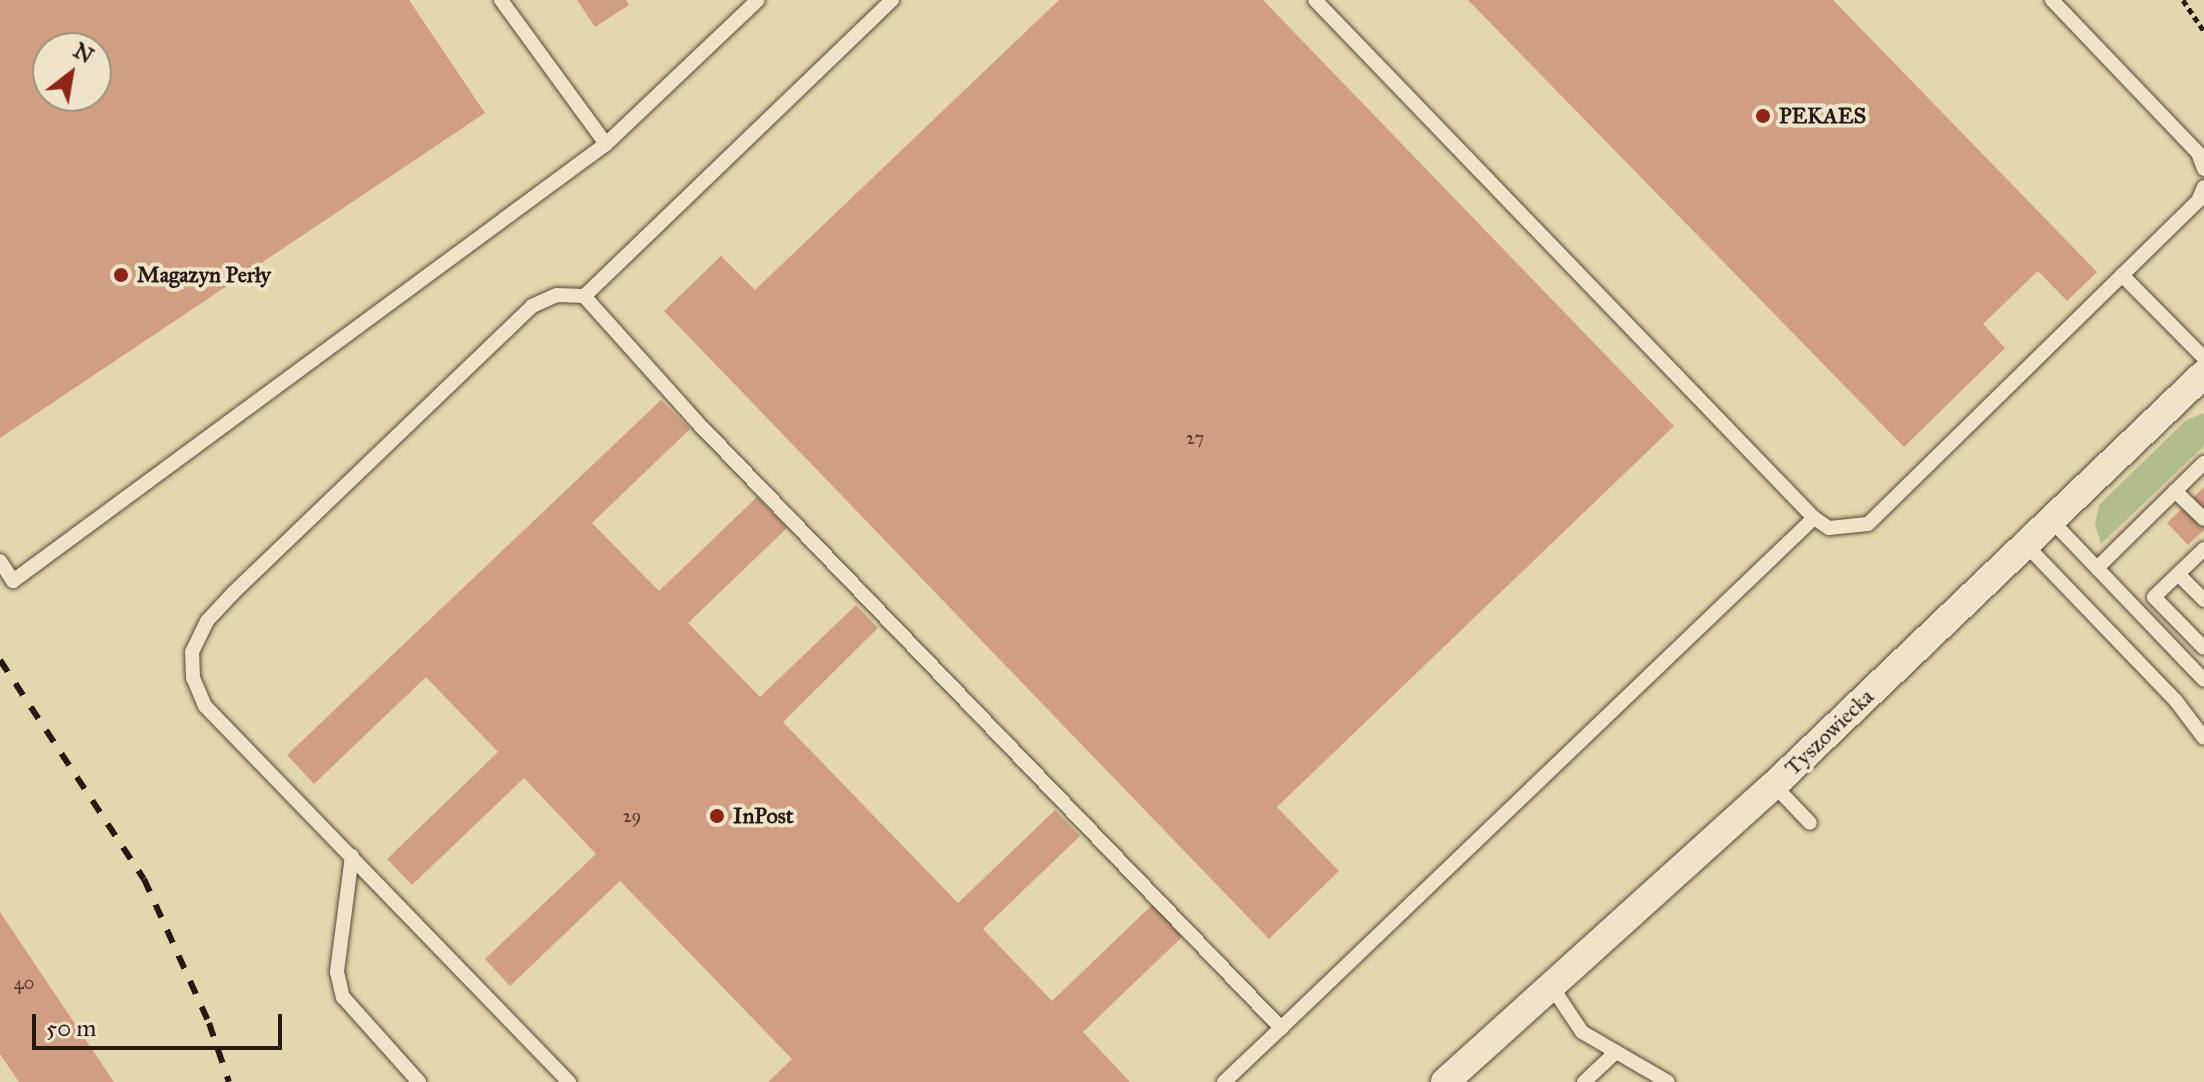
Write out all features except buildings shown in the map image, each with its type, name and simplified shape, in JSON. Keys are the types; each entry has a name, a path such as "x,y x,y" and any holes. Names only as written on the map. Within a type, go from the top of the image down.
{"street":[{"name":"Tyszowiecka","path":"1445,1082 1774,785 2204,374"}],"lane":[{"path":"501,0 606,144"},
{"path":"0,561 13,581 606,144 758,0"},
{"path":"569,1082 205,706 193,678 192,652 207,621 233,593 532,306 557,295 584,296 892,0"},
{"path":"1315,0 1814,518 1829,528 1868,524 2198,201 2204,187"},
{"path":"2052,0 2198,153 2204,169"},
{"path":"2122,275 2204,358"},
{"path":"584,296 697,422 1281,1028"},
{"path":"2097,568 2175,491 2201,471"},
{"path":"2175,491 2204,519"},
{"path":"1224,1082 1814,518"},
{"path":"2051,520 2204,680"},
{"path":"2025,544 2176,701 2204,738"},
{"path":"2204,549 2154,597 2204,648"},
{"path":"2178,574 2204,600"},
{"path":"1774,785 1810,823"},
{"path":"352,856 337,972 343,997 419,1082"},
{"path":"1552,987 1582,1032 1668,1082"},
{"path":"1584,1082 1616,1052"}],"path":[{"path":"2183,0 2204,31"}],"green space":[{"path":"2204,413 2204,446 2101,544 2095,524 2099,505 2186,420"}],"railway":[{"path":"0,660 144,879 209,1023 229,1082"}],"place":[{"name":"PEKAES","path":"1763,116"},
{"name":"Magazyn Perły","path":"121,275"},
{"name":"InPost","path":"717,816"}]}
